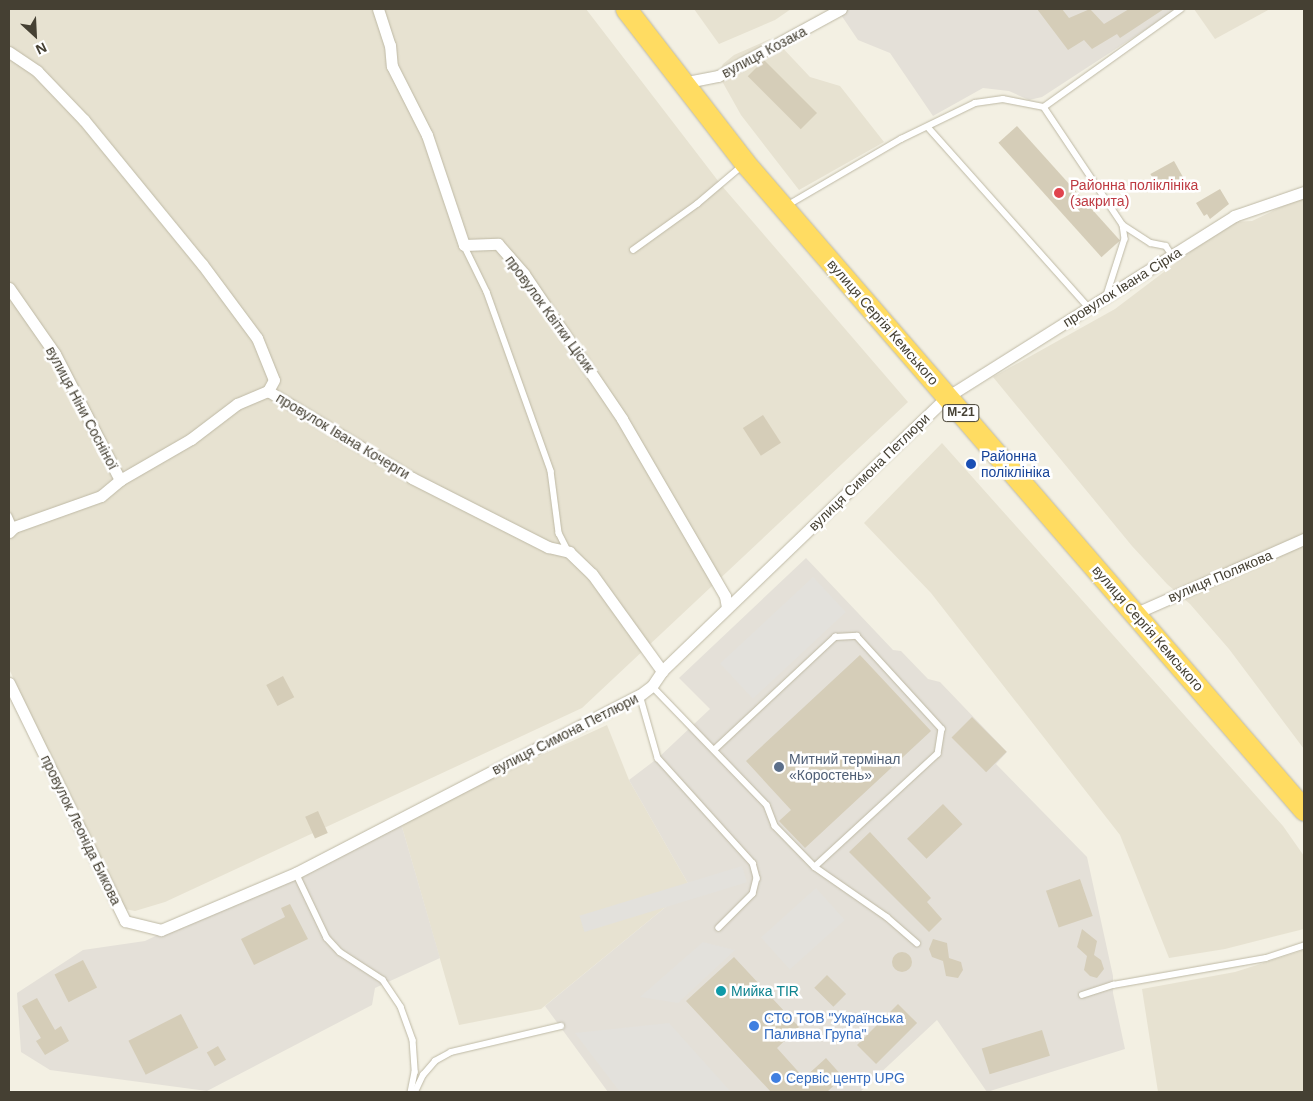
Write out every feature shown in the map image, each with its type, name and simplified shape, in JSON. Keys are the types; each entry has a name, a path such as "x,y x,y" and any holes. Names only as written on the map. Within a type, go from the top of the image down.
{"highway":[{"name":"вулиця Сергія Кемського","path":"626,9 745,163 1136,613 1304,810"}],"street":[{"path":"378,9 390,45 392,66 427,135 464,245"},
{"name":"вулиця Козака","path":"682,83 718,76 841,9"},
{"name":"провулок Івана Кочерги","path":"9,52 37,71 84,120 202,264 257,338 274,380 268,391 412,478 548,547 569,552 592,574 662,671"},
{"name":"провулок Івана Сірка","path":"947,397 1234,216 1304,192"},
{"name":"провулок Квітки Цісик","path":"464,245 498,244 524,274 622,418 725,596 727,607"},
{"name":"вулиця Ніни Сосніної","path":"9,288 55,354 120,480"},
{"path":"11,525 101,496 120,480 191,439 237,404 268,391"},
{"name":"вулиця Симона Петлюри","path":"185,920 296,873 640,695 652,686 662,671 727,607 947,397"},
{"name":"вулиця Полякова","path":"1136,613 1304,539"},
{"name":"провулок Леоніда Бикова","path":"9,682 125,921 161,930 185,920"}],"lane":[{"path":"1044,107 1181,9"},
{"path":"784,208 901,139 975,103 1003,99 1044,107 1123,225 1151,243 1166,246 1172,255"},
{"path":"928,126 1089,308"},
{"path":"633,250 697,204 745,163"},
{"path":"1107,297 1125,239 1123,225"},
{"path":"464,245 487,292 551,472 559,533 569,552"},
{"path":"714,750 835,637 857,636 942,729 938,754 815,867"},
{"path":"652,686 767,805 774,826 815,867 887,917 917,943"},
{"path":"640,695 658,758 752,863 757,878 753,894 719,928"},
{"path":"296,873 326,938 340,952 383,980 401,1007 413,1040 416,1072 411,1092"},
{"path":"1082,995 1113,985 1266,958 1304,946"},
{"path":"415,1092 423,1075 435,1061 451,1052 561,1026"}],"shaded area":[{"path":"9,9 586,9 722,186 908,402 582,708 165,902 135,911 125,909 9,669"},
{"path":"694,9 791,9 775,20 719,44"},
{"path":"837,9 1177,9 1042,97 1029,100 1009,91 983,88 933,116 890,53 858,40"},
{"path":"1194,9 1270,9 1215,39"},
{"path":"770,39 778,43 810,77 840,86 884,142 799,190 741,115 718,74 723,64 734,55"},
{"path":"1304,196 1304,749 1229,649 1190,604 1167,584 1132,546 993,377 1115,309 1230,222 1252,221"},
{"path":"942,443 1283,826 1304,856 1304,929 1225,949 1169,958 1120,835 931,593 864,523"},
{"path":"806,558 893,650 901,651 928,679 940,682 1007,752 996,764 1087,857 1113,976 1113,993 1125,1049 987,1092 937,1020 860,1092 608,1092 545,1006 690,887 629,780 658,758 710,709 679,678"},
{"path":"813,577 846,612 753,699 720,664"},
{"path":"607,725 629,780 690,887 541,1009 459,1025 400,820"},
{"path":"400,820 440,958 375,988 372,1005 207,1091 50,1070 21,1052 17,993 83,950 145,941"},
{"path":"742,866 747,882 584,932 579,916"},
{"path":"816,888 845,920 790,969 761,938"},
{"path":"703,942 735,950 678,1003 640,997"},
{"path":"1304,950 1304,1092 1158,1092 1142,989 1235,972"},
{"path":"669,1023 731,1092 620,1092 575,1033"}],"building":[{"path":"1037,9 1062,9 1069,18 1090,9 1104,24 1129,9 1164,9 1120,38 1117,34 1092,49 1084,40 1068,50"},
{"path":"764,60 817,113 801,129 748,76"},
{"name":"Районна поліклініка (закрита)","path":"1017,126 1120,240 1101,257 998,143"},
{"path":"1174,161 1184,179 1161,192 1150,174"},
{"path":"1220,189 1229,204 1210,219 1207,214 1204,216 1196,203"},
{"path":"763,415 781,443 761,456 743,428"},
{"path":"860,655 931,731 805,848 779,821 791,810 746,761"},
{"path":"283,676 294,697 277,706 266,685"},
{"path":"972,717 1007,752 986,772 951,738"},
{"path":"943,804 962,824 926,859 907,839"},
{"path":"318,811 328,833 315,839 305,817"},
{"path":"870,832 931,898 927,902 942,919 929,932 849,852"},
{"path":"1080,879 1093,916 1059,928 1046,891"},
{"path":"290,904 308,939 254,965 241,939 285,917 281,908"},
{"path":"1082,929 1097,941 1094,955 1101,960 1104,969 1097,978 1090,976 1084,970 1087,956 1077,947"},
{"path":"933,939 947,943 949,958 961,962 963,970 958,978 946,976 943,961 932,957 929,949"},
{"path":"902,952 909,955 912,962 909,969 902,972 895,969 892,962 895,955"},
{"path":"734,957 799,1027 777,1048 804,1078 826,1058 843,1077 827,1092 771,1092 686,1001"},
{"path":"83,960 97,988 69,1002 54,975"},
{"path":"827,975 846,994 833,1007 814,988"},
{"path":"37,998 55,1030 61,1026 69,1041 45,1055 36,1041 41,1038 22,1006"},
{"path":"898,1004 917,1023 876,1064 857,1045"},
{"path":"181,1014 198,1048 146,1075 128,1041"},
{"path":"1042,1030 1050,1056 990,1074 982,1048"},
{"path":"218,1046 226,1060 215,1066 207,1052"}],"place":[{"name":"Районна поліклініка (закрита)","path":"1059,193"},
{"name":"Районна поліклініка","path":"971,464"},
{"name":"Митний термінал «Коростень»","path":"779,767"},
{"name":"Мийка TIR","path":"721,991"},
{"name":"СТО ТОВ \"Українська Паливна Група\"","path":"754,1026"},
{"name":"Сервіс центр UPG","path":"776,1078"}]}
